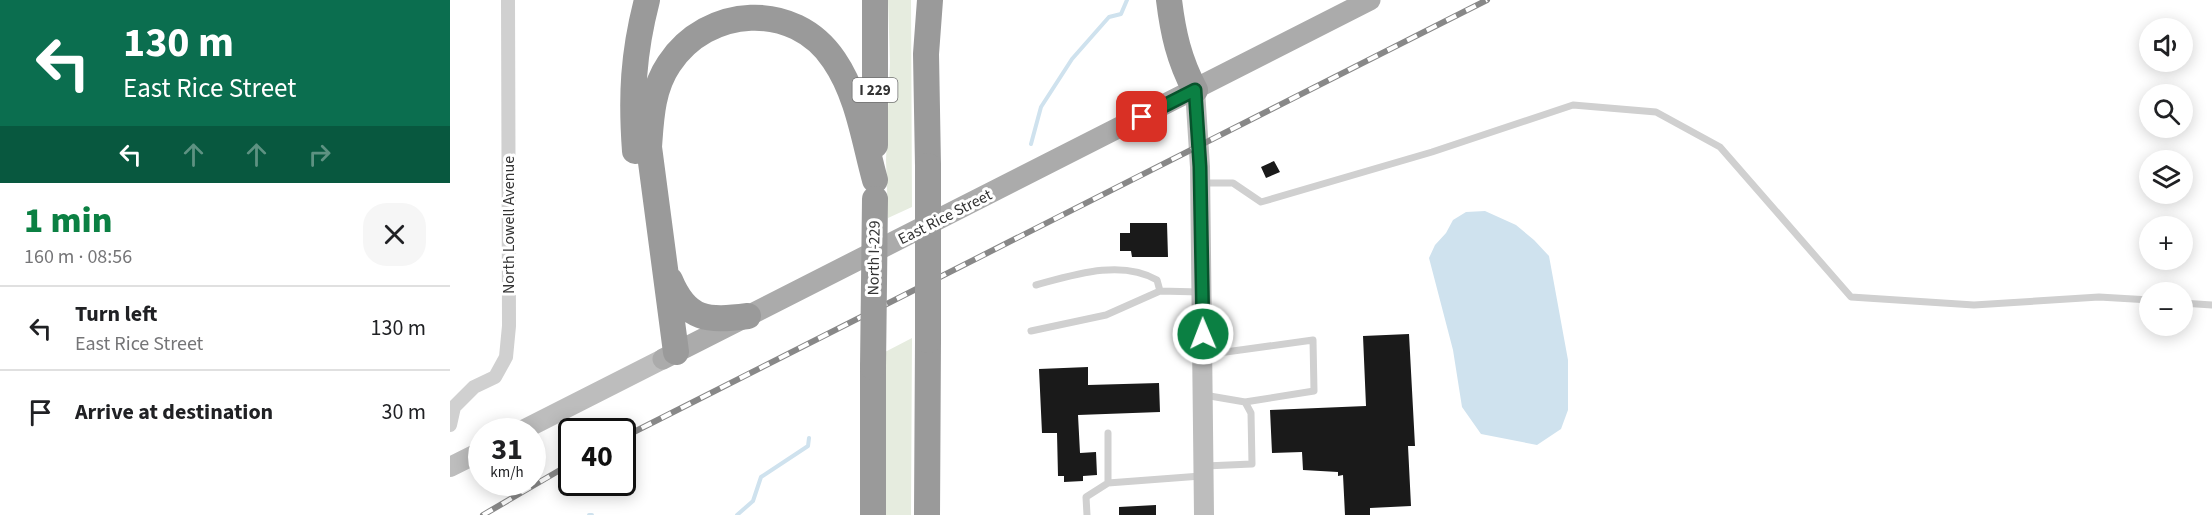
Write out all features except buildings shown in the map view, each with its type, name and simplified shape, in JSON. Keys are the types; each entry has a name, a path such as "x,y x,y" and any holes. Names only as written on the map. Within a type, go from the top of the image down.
{"highway":[{"path":"647,0 634,58 633,115 638,176 669,356"},
{"name":"North I-229","path":"873,515 875,0"},
{"path":"927,515 926,54 928,0"},
{"path":"1169,0 1175,44 1182,67 1195,90"},
{"path":"1184,0 1195,90"},
{"path":"669,356 664,266 649,147 654,98 668,66 679,50 699,33 724,21 752,17 787,22 820,43 834,59 855,104 875,190"},
{"path":"664,266 676,294 690,311 711,319 748,316"}],"main road":[{"name":"East Rice Street","path":"669,356 1370,0"}],"street":[{"name":"North Lowell Avenue","path":"450,425 454,407 474,387 495,377 506,357 509,326 508,0"},
{"path":"1195,90 1200,183 1204,355 1204,515"},
{"name":"East Rice Street","path":"546,418 669,356"},
{"path":"450,467 468,458"}],"lane":[{"path":"1200,183 1233,183 1261,202 1432,152 1573,105 1656,112 1720,147 1851,297 1974,305 2099,297 2139,299"},
{"path":"1036,285 1100,270 1132,270 1156,280 1160,291"},
{"path":"1031,331 1106,315 1160,291 1202,292"},
{"path":"2193,304 2212,305"},
{"path":"1204,355 1314,340 1314,391 1245,402 1204,395"},
{"path":"1087,515 1086,497 1108,483 1252,464 1251,413 1245,402"},
{"path":"1108,434 1108,483"}],"shaded area":[{"path":"888,0 911,0 912,207 888,218 886,160 890,63"},
{"path":"912,338 911,515 884,515 885,352"}],"water":[{"path":"1485,211 1516,225 1549,256 1568,360 1568,410 1561,429 1537,445 1481,434 1462,407 1453,350 1429,258 1435,245 1446,233 1453,220 1466,212"}],"waterway":[{"path":"1031,144 1041,107 1072,59 1109,17 1121,14 1127,0"},
{"path":"737,515 753,501 761,477 808,446 809,438"}],"railway":[{"path":"636,431 1487,0"},
{"path":"483,515 558,471"}],"route":[{"path":"1142,117 1195,90 1200,167 1203,334"}]}
